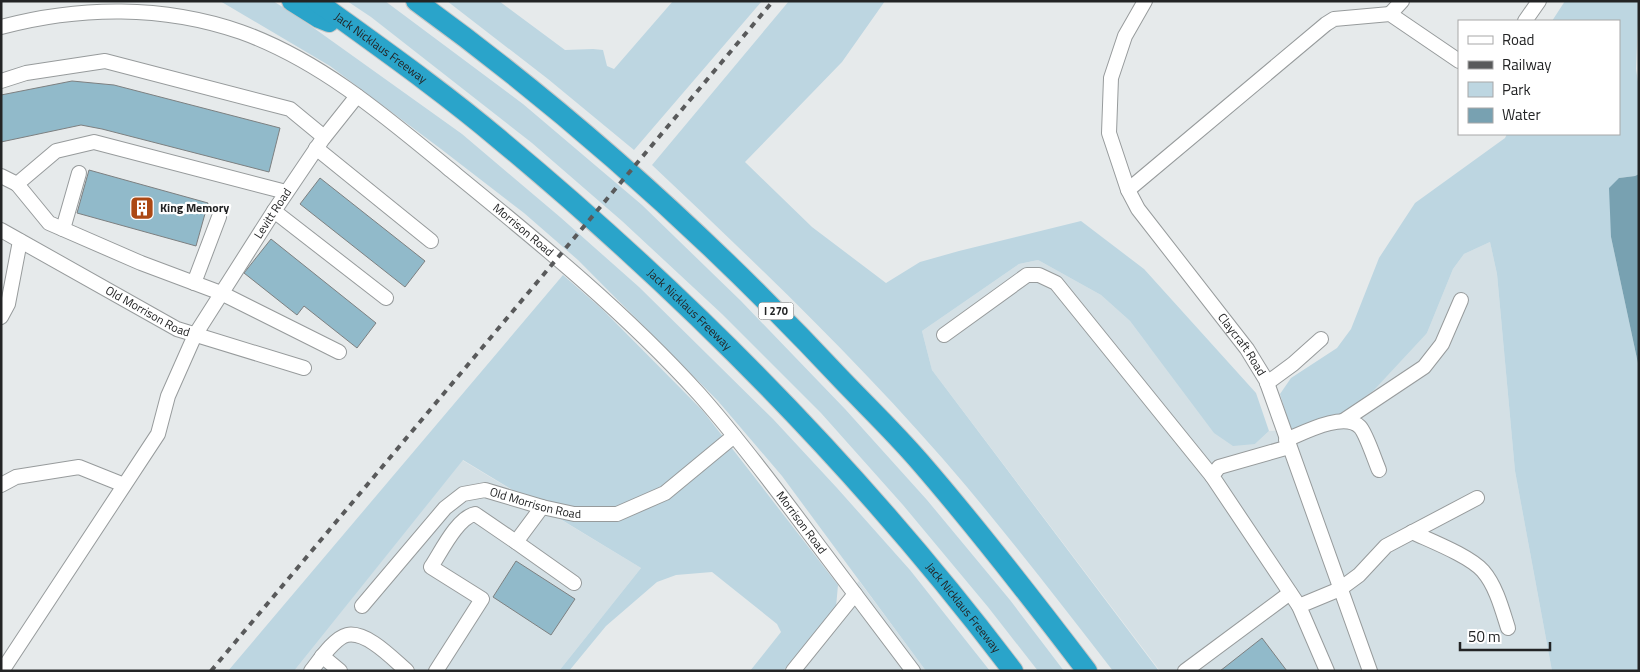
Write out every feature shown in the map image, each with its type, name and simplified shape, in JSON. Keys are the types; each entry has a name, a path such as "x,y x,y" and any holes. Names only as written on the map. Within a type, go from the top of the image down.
{"highway":[{"path":"292,1 318,18 367,38"},
{"name":"Jack Nicklaus Freeway","path":"316,1 498,138 577,205 662,282 777,395 854,479 929,566 1013,671"},
{"name":"I 270","path":"416,1 537,94 707,242 786,321 918,460 1005,564 1087,671"}],"street":[{"name":"Claycraft Road","path":"1145,1 1125,36 1111,78 1109,133 1128,190 1138,209 1156,235 1247,350 1266,383 1370,671"},
{"path":"1390,14 1402,1"},
{"path":"1527,20 1539,1"},
{"name":"Morrison Road","path":"1,27 26,20 61,14 92,12 149,12 180,16 240,32 272,45 299,58 357,96 499,209 590,287 698,393 734,436 913,671"},
{"path":"1128,190 1326,24 1334,20 1390,14 1458,60"},
{"path":"1,81 26,73 105,61 290,109 324,137"},
{"name":"Levitt Road","path":"2,671 158,434 168,396 195,335 286,192 324,137 357,96"},
{"path":"17,184 56,151 94,142 286,192"},
{"path":"316,148 431,241"},
{"path":"63,229 79,173"},
{"path":"1,176 17,184 49,223 141,263 221,293 339,352"},
{"path":"274,211 386,298"},
{"path":"194,283 219,217"},
{"name":"Old Morrison Road","path":"1,230 177,329 304,368"},
{"path":"1,317 8,304 20,241"},
{"path":"944,335 1027,275 1039,275 1056,283 1212,476 1299,606 1327,671"},
{"path":"1343,421 1424,367 1442,344 1461,300"},
{"path":"1266,383 1293,364 1321,339"},
{"path":"1212,476 1219,467 1287,444 1325,424 1343,421 1352,423 1360,428 1379,470"},
{"name":"Old Morrison Road","path":"362,606 445,508 463,494 486,490 542,507 574,514 617,514 665,493 734,436"},
{"path":"1,485 16,477 79,467 124,485"},
{"path":"1299,606 1340,589 1360,575 1386,546 1477,498"},
{"path":"516,542 542,507"},
{"path":"436,671 482,599 431,567 459,524 470,515 475,514 574,583"},
{"path":"1412,532 1453,552 1483,570 1497,596 1508,628"},
{"path":"1185,671 1290,593"},
{"path":"793,671 855,594"},
{"path":"311,671 329,648 346,635 361,636 377,645 407,671"},
{"path":"322,656 340,671"}],"shaded area":[{"path":"1490,242 1497,274 1515,471 1552,671 1160,671 932,370 922,331 1019,264 1038,260 1101,295 1130,321 1148,345 1255,444 1269,431 1291,430 1427,333 1453,269 1464,254"},
{"path":"462,460 641,568 559,671 294,671"},
{"path":"859,581 926,671 783,671"}],"green space":[{"path":"220,1 273,1 297,16 462,134 560,217 639,287 773,419 910,570 990,671 926,671 782,476 718,401 578,260 524,213 330,66"},
{"path":"347,1 385,1 523,104 642,205 741,301 845,409 927,500 1010,600 1064,671 1038,671 988,607 903,505 821,413 722,314 622,221 532,143 371,17"},
{"path":"447,1 499,1 565,50 603,50 607,66 614,69 673,1 762,1 634,150 548,79"},
{"path":"789,1 885,1 842,62 745,162 812,227 886,283 920,262 1081,221 1144,269 1256,393 1269,431 1255,444 1233,446 1214,433 1130,321 1101,295 1038,260 1019,264 922,331 932,370 1159,671 1113,671 1041,578 930,444 814,322 652,165"},
{"path":"1565,1 1639,1 1636,69 1639,88 1639,174 1619,178 1611,237 1639,368 1639,671 1552,671 1515,471 1497,274 1490,242 1464,254 1453,269 1427,333 1374,390 1342,415 1291,430 1280,394 1291,378 1337,348 1351,329 1379,258 1415,203 1505,138 1506,135 1620,135 1620,20 1553,20"},
{"path":"563,275 602,309 703,411 838,585 836,607 783,671 750,671 781,632 777,624 712,572 676,575 657,582 606,626 569,671 559,671 641,568 463,460 294,671 228,671"}],"water":[{"path":"1639,174 1639,368 1611,237 1609,188 1619,178"}],"building":[{"path":"72,81 114,85 280,128 269,172 81,125 1,142 1,95"},
{"name":"King Memory","path":"89,170 208,203 196,246 77,213"},
{"path":"320,178 425,261 405,287 300,204"},
{"path":"271,239 376,323 357,348 304,306 297,315 244,273"},
{"path":"516,561 575,599 551,635 493,597"},
{"path":"1262,638 1287,671 1220,671"}],"railway":[{"path":"211,671 773,1"}],"place":[{"name":"King Memory","path":"142,208"}]}
